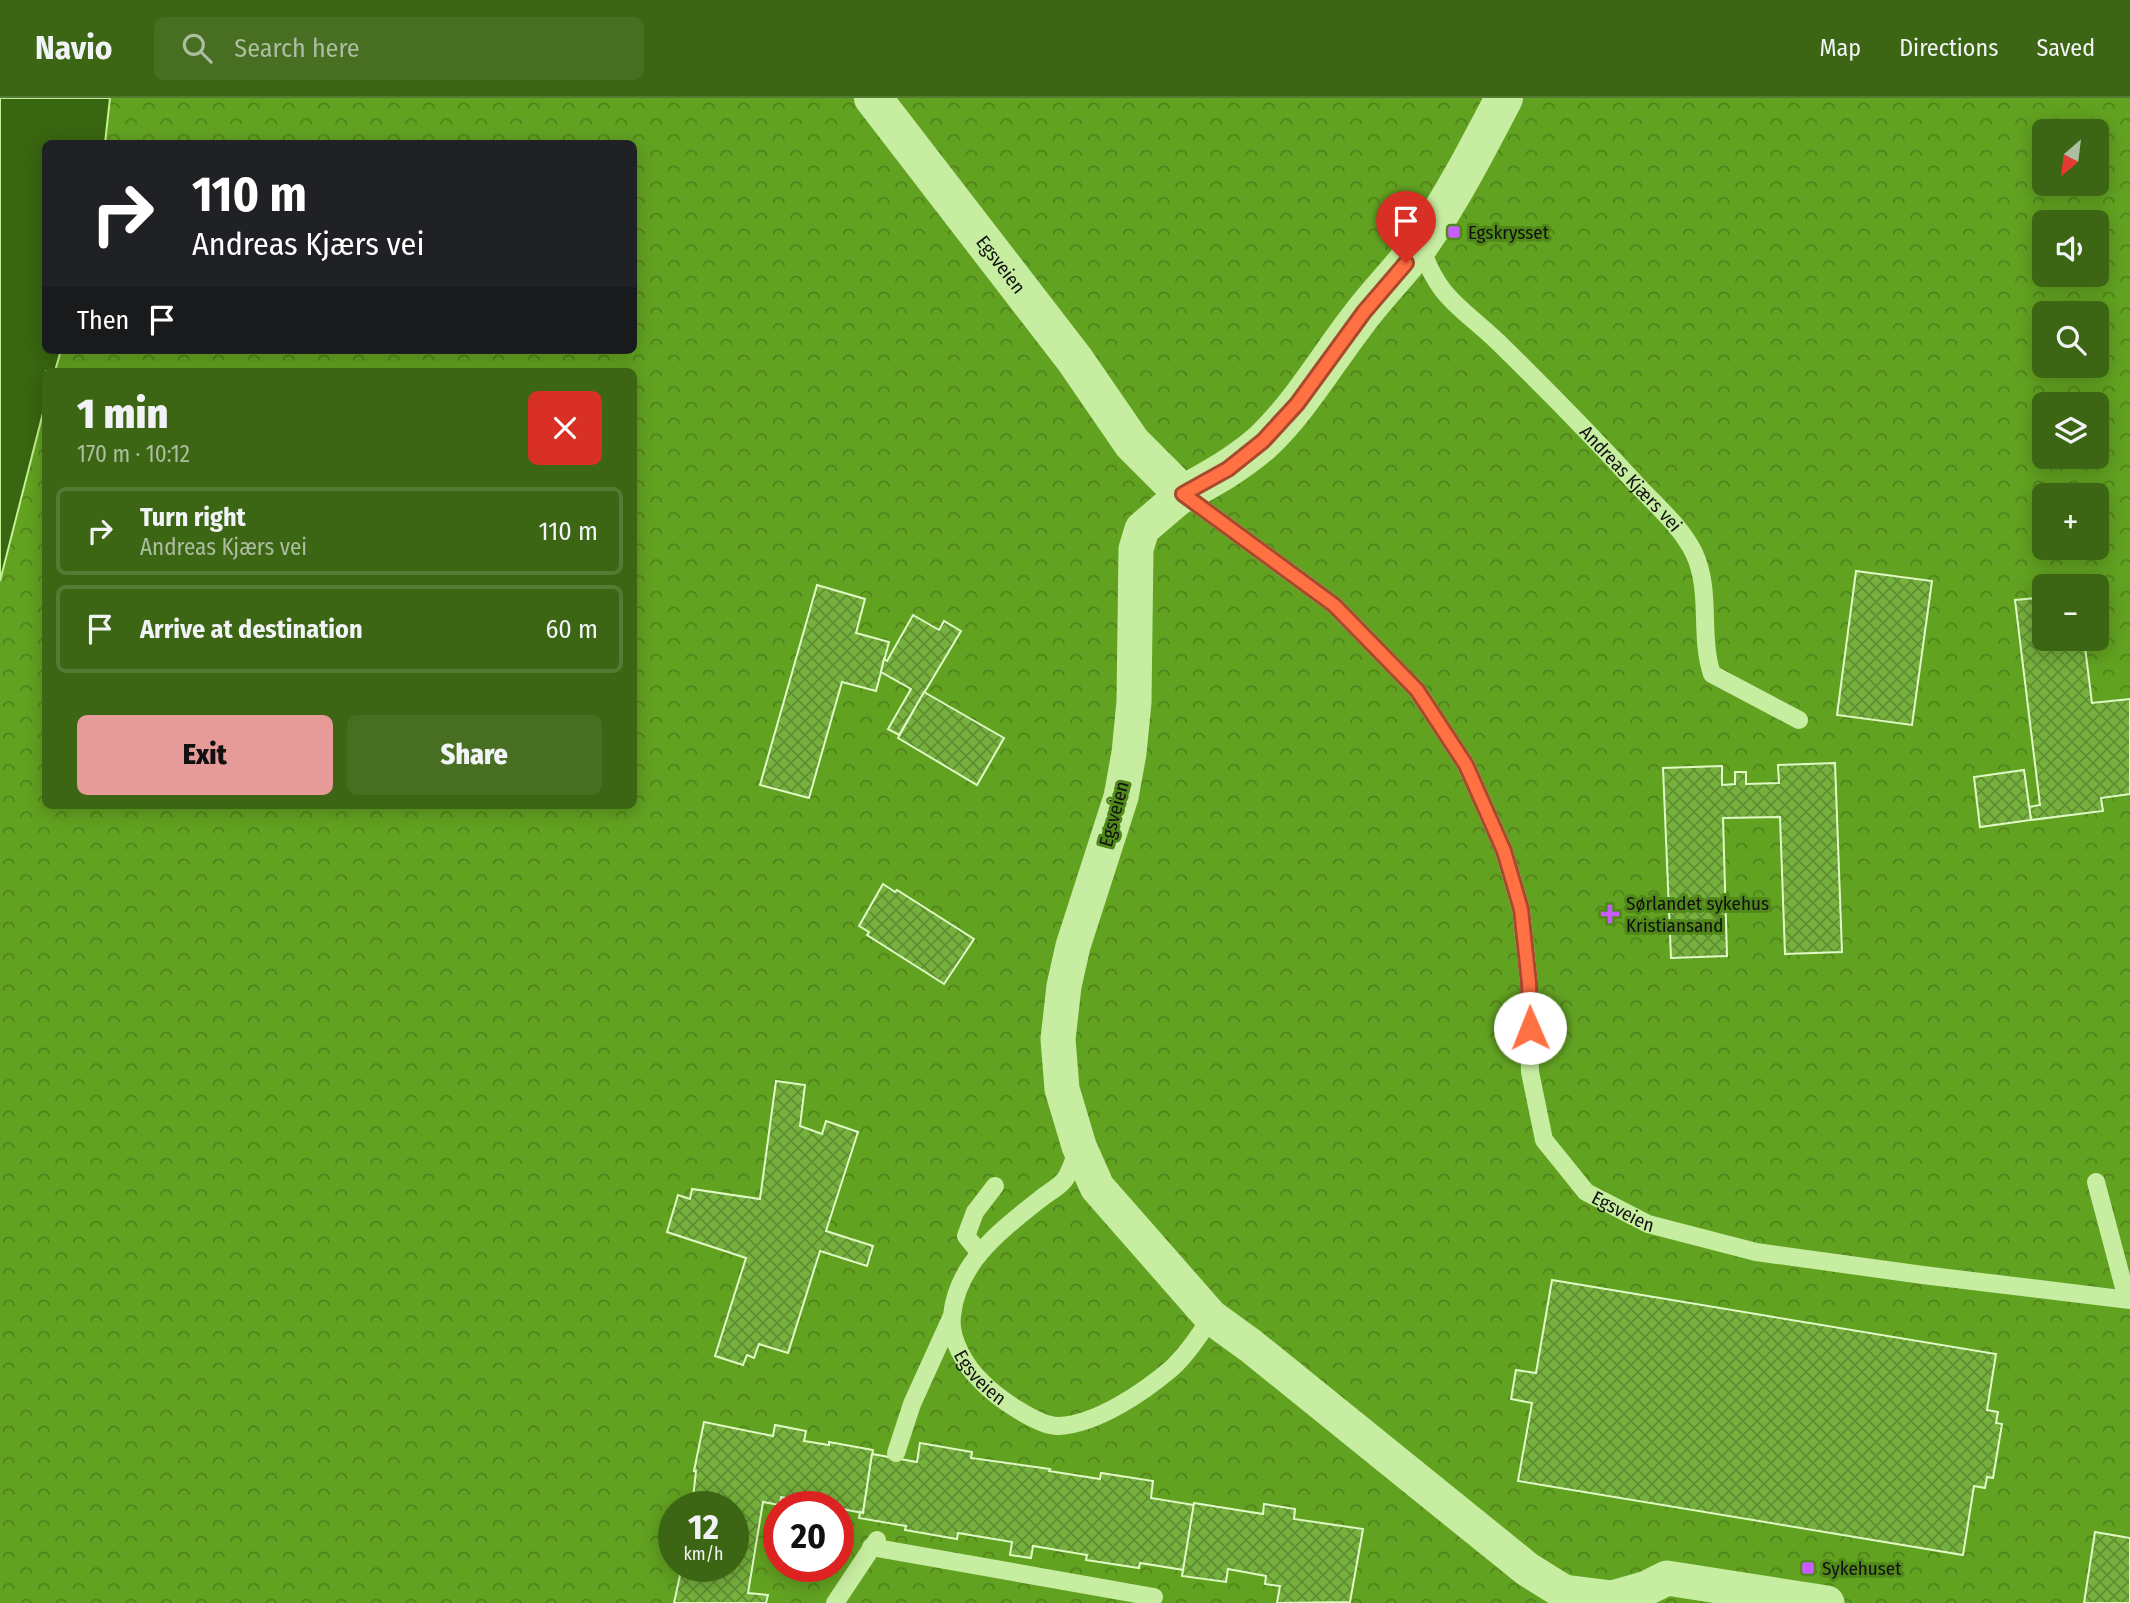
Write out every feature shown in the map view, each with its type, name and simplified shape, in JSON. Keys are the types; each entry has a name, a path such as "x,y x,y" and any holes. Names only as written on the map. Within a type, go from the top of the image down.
{"street":[{"name":"Egsveien","path":"873,98 1075,360 1132,443 1183,494 1142,529 1136,549 1134,702 1129,753 1121,797 1073,947 1064,986 1058,1039 1062,1089 1079,1146 1097,1187 1211,1317 1251,1346 1527,1569 1570,1597 1612,1598 1647,1588 1667,1578 1827,1603"},
{"path":"1183,494 1228,469 1263,441 1297,404 1343,339 1420,244 1479,148 1504,98"}],"lane":[{"name":"Andreas Kjærs vei","path":"1420,244 1428,268 1443,293 1514,358 1621,467 1687,542 1699,570 1705,639 1712,674 1800,720"},
{"name":"Egsveien","path":"1183,494 1334,605 1417,690 1466,765 1504,851 1521,909 1529,983 1530,1072 1544,1140 1586,1192 1648,1224 1756,1252 2128,1300"},
{"name":"Egsveien","path":"1079,1146 1066,1178 999,1232 979,1252 958,1289 951,1318 955,1339 970,1371 995,1396 1028,1415 1057,1427 1094,1418 1138,1393 1173,1367 1198,1338 1211,1317"},
{"path":"2095,1182 2128,1300"},
{"path":"979,1252 966,1236 975,1212 995,1186"},
{"path":"896,1452 912,1404 951,1318"},
{"path":"835,1603 874,1543 1154,1597"}],"green space":[{"path":"0,98 2130,98 2130,1603 0,1603"}],"shaded area":[{"path":"0,98 110,98 105,140 42,140 42,354 60,354 56,368 42,368 42,417 0,581"}],"building":[{"path":"1856,571 1932,581 1912,725 1837,715"},
{"path":"817,585 865,599 856,633 889,642 876,691 842,682 809,798 760,785"},
{"path":"2032,598 2032,651 2086,651 2092,703 2130,699 2130,794 2101,798 2103,811 2031,820 2029,807 2040,805 2015,600"},
{"path":"913,615 939,630 944,621 961,631 899,735 888,729 911,689 881,672 884,659 887,661"},
{"path":"924,692 1004,738 977,785 898,738"},
{"path":"1835,763 1842,952 1785,954 1780,817 1723,818 1727,956 1671,958 1663,768 1722,766 1722,785 1735,784 1735,772 1746,772 1746,784 1779,783 1778,765"},
{"path":"2024,770 2031,820 1980,827 1974,777"},
{"path":"883,884 895,892 897,890 974,939 944,984 867,935 869,932 859,926"},
{"path":"776,1081 805,1085 800,1126 822,1134 826,1121 858,1132 826,1231 873,1246 867,1266 820,1251 788,1353 759,1344 754,1358 747,1355 743,1365 715,1356 746,1258 667,1232 678,1195 690,1199 692,1189 760,1199"},
{"path":"1552,1280 1996,1354 1987,1410 1998,1412 1996,1423 2002,1424 1993,1478 1987,1477 1985,1488 1974,1486 1963,1555 1518,1481 1532,1403 1511,1399 1516,1370 1536,1373"},
{"path":"704,1422 773,1436 775,1425 806,1431 804,1441 829,1445 829,1442 873,1450 863,1513 854,1511 854,1491 763,1491 748,1593 768,1595 766,1603 674,1603 679,1582 749,1582 749,1491 694,1491 694,1471"},
{"path":"920,1443 972,1452 971,1458 1050,1469 1049,1471 1100,1479 1101,1473 1153,1481 1151,1498 1194,1505 1184,1570 1140,1563 1139,1568 1086,1560 1087,1555 1033,1546 1031,1558 1010,1555 1012,1542 958,1533 957,1539 859,1518 860,1512 863,1513 872,1454 917,1462"},
{"path":"1194,1503 1263,1514 1264,1504 1295,1509 1294,1519 1363,1529 1350,1602 1277,1603 1280,1586 1265,1584 1266,1576 1228,1569 1226,1582 1182,1576"},
{"path":"2095,1532 2130,1538 2130,1603 2084,1603"}],"place":[{"name":"Egskrysset","path":"1454,232"},
{"name":"Sørlandet sykehus Kristiansand","path":"1610,914"},
{"name":"Sykehuset","path":"1808,1568"}],"route":[{"path":"1406,263 1364,312 1297,404 1263,441 1228,469 1183,494 1334,605 1417,690 1466,765 1504,851 1521,909 1529,983 1530,1028"}]}
